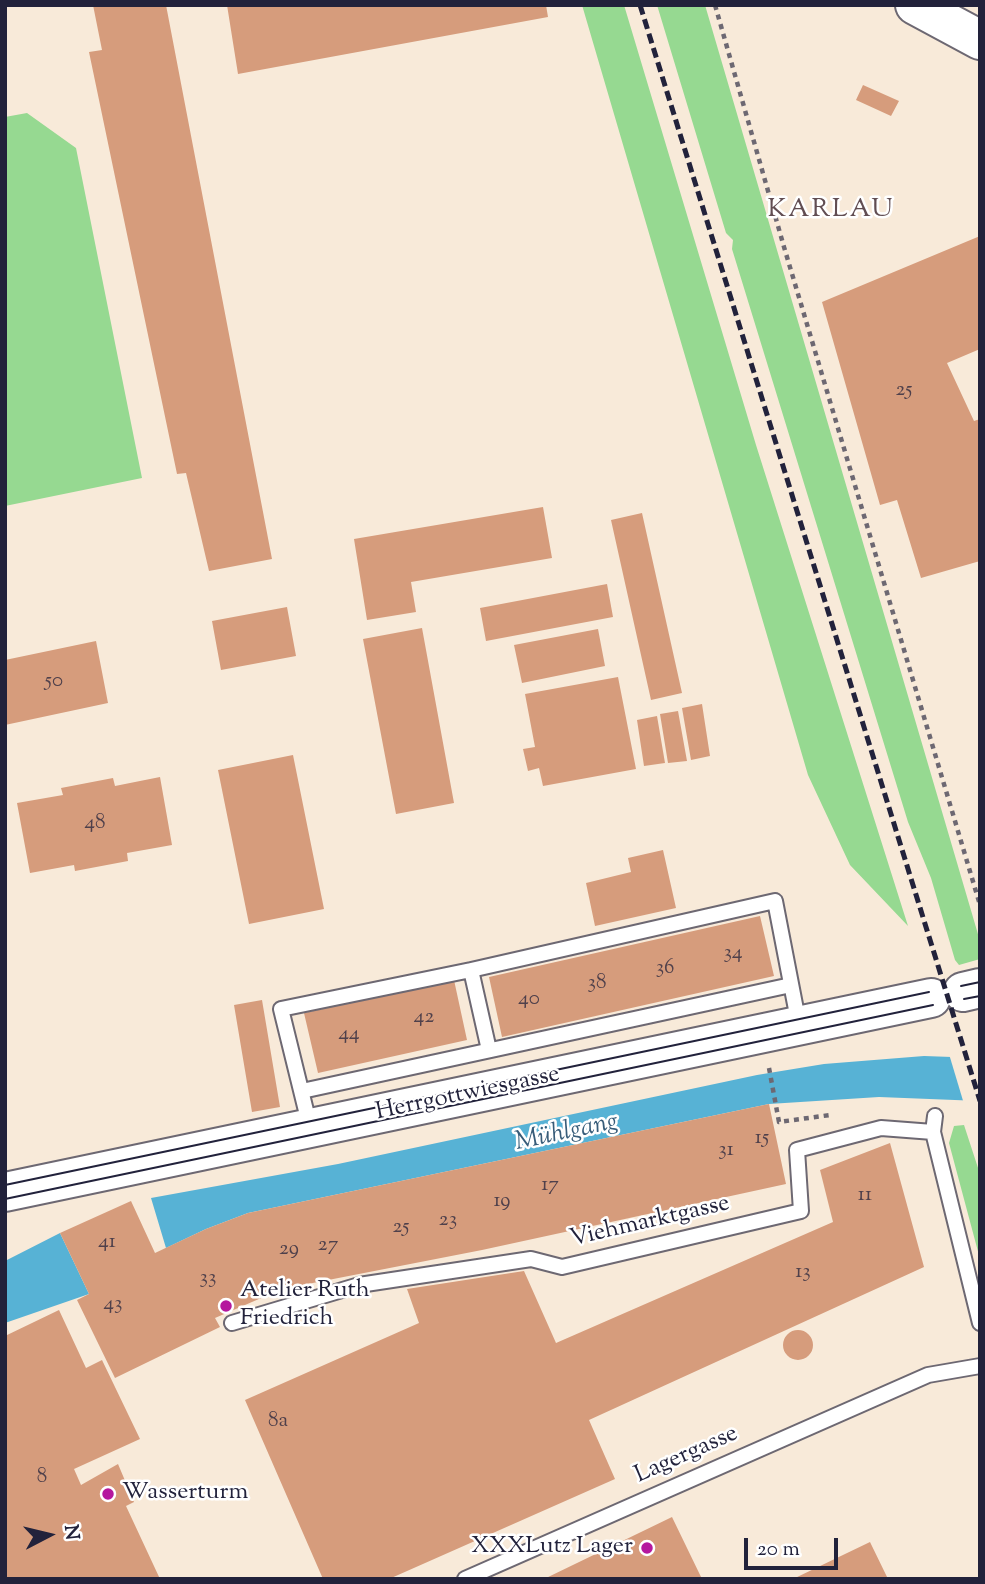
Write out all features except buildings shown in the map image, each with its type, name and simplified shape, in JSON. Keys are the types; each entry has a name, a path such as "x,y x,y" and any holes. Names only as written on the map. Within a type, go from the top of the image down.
{"main road":[{"path":"915,5 980,40"},
{"name":"Herrgottwiesgasse","path":"5,1192 311,1128 797,1014 958,993"}],"lane":[{"path":"311,1128 281,1009 471,970 775,901 797,1014"},
{"path":"471,970 489,1050"},
{"path":"302,1091 791,985"},
{"path":"935,1116 933,1132 980,1323"},
{"name":"Viehmarktgasse","path":"232,1323 359,1285 531,1259 562,1266 801,1211 797,1150 881,1128 933,1132"},
{"name":"Lagergasse","path":"465,1579 928,1376 980,1366"}],"path":[{"path":"715,5 784,247 980,905"},
{"path":"769,1073 779,1122 840,1114"}],"green space":[{"path":"582,5 624,5 756,445 908,926 850,865 808,775"},
{"path":"657,5 705,5 980,941 980,959 959,965 955,960 931,878 908,822 732,249 733,240 726,233"},
{"path":"27,113 76,148 142,478 5,506 5,117"},
{"path":"964,1125 980,1174 980,1259 949,1143 954,1126"}],"water":[{"name":"Mühlgang","path":"924,1056 980,1058 980,1101 879,1097 769,1104 248,1213 166,1248 151,1198 338,1164 757,1075 824,1064"},
{"path":"60,1233 89,1294 5,1323 5,1261"}],"pier":[{"path":"949,1054 977,1055 980,1063 980,1104 964,1104"}],"tram line":[{"path":"961,986 980,982"},
{"path":"5,1185 929,992"},
{"path":"964,999 980,996"},
{"path":"5,1199 933,1005"}],"railway":[{"path":"640,5 980,1101"}],"place":[{"name":"Atelier Ruth Friedrich","path":"226,1306"},
{"name":"Wasserturm","path":"108,1494"},
{"name":"XXXLutz Lager","path":"647,1548"}],"district":[{"name":"KARLAU","path":"831,212"}]}
